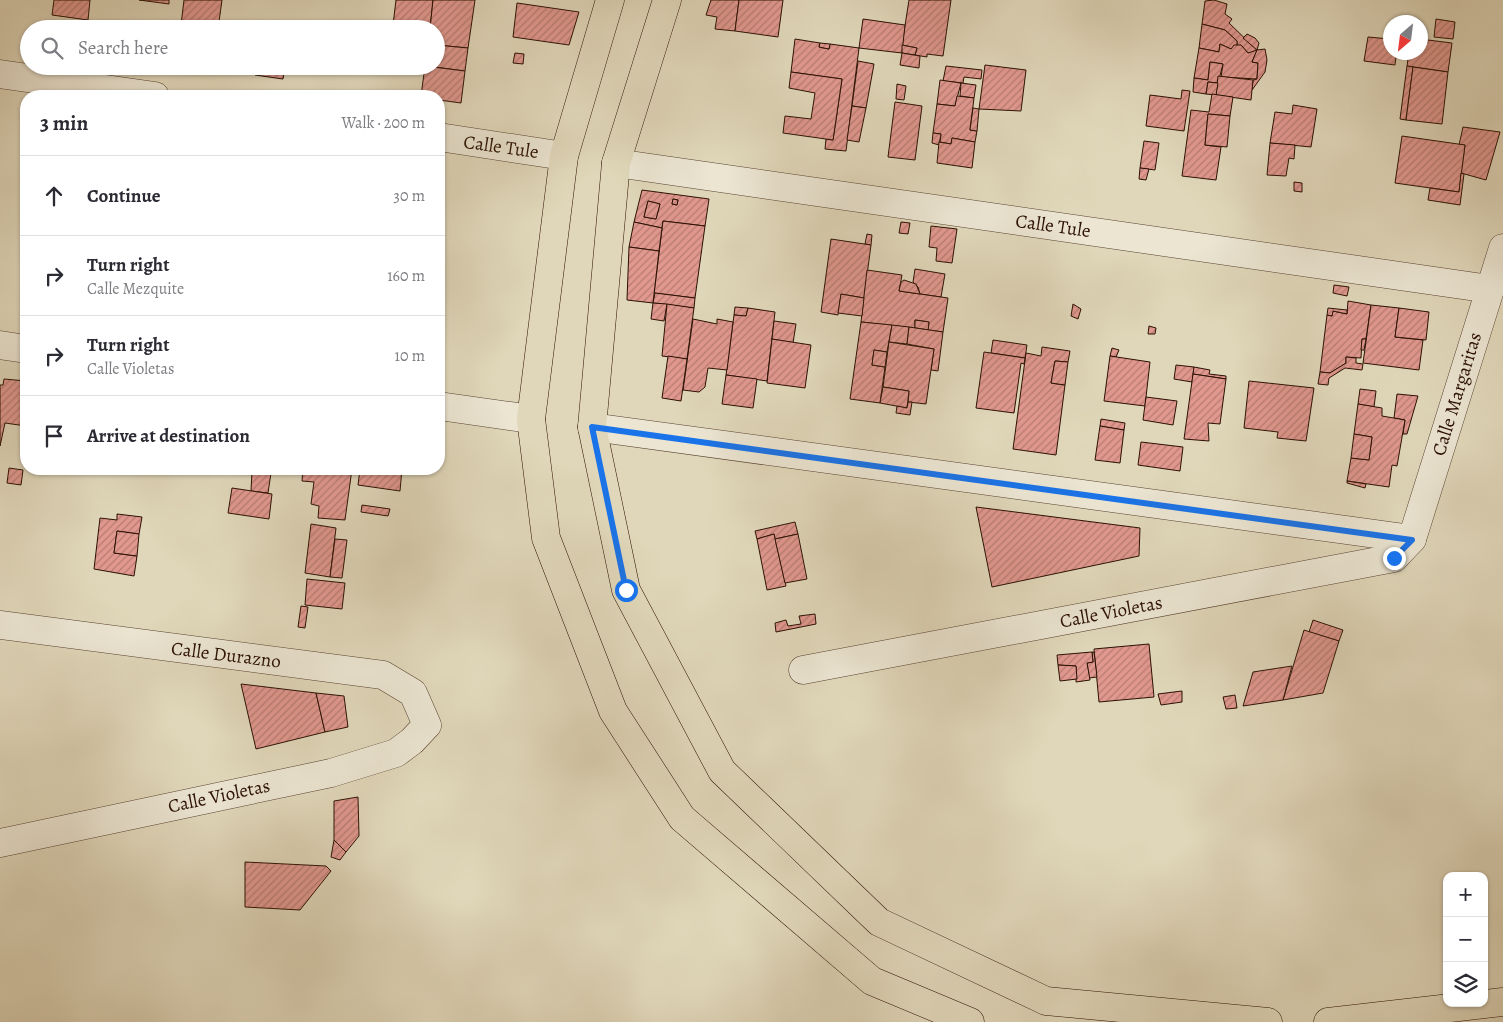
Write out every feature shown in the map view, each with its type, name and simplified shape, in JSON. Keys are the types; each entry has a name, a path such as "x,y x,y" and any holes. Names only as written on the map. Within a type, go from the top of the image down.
{"main road":[{"path":"610,0 564,156 531,419 546,538 613,710 682,818 872,981 970,1022"},
{"path":"668,0 616,163 592,427 626,590 722,771 878,922 1046,1001 1268,1022"},
{"path":"1328,1022 1503,1002"}],"street":[{"path":"0,74 112,90"},
{"name":"Calle Tule","path":"445,139 564,156"},
{"name":"Calle Tule","path":"616,163 1490,289"},
{"name":"Calle Margaritas","path":"1412,540 1503,248"},
{"path":"0,346 20,348"},
{"path":"445,407 531,419"},
{"path":"592,427 1412,540"},
{"name":"Calle Violetas","path":"803,670 1394,558 1412,540"},
{"name":"Calle Durazno","path":"0,625 383,675 413,693 428,725"},
{"name":"Calle Violetas","path":"0,843 331,773 396,753 412,741 428,725"}],"building":[{"path":"54,0 90,0 88,20 52,15"},
{"path":"139,0 169,0 169,4"},
{"path":"184,0 222,0 219,20 182,20"},
{"path":"396,0 433,0 431,20 394,20"},
{"path":"433,0 475,0 468,48 445,46 445,20 431,20"},
{"path":"711,0 739,0 735,31 715,29 717,17 706,15"},
{"path":"739,0 783,0 778,37 735,31"},
{"path":"909,0 951,0 943,56 927,54 927,57 915,55 917,48 902,45"},
{"path":"1214,0 1227,4 1225,14 1232,19 1229,23 1257,50 1255,52 1248,53 1241,45 1237,47 1237,41 1225,30 1202,24 1205,1"},
{"path":"517,3 579,12 569,45 513,37"},
{"path":"863,19 905,25 902,53 859,48"},
{"path":"1436,19 1455,22 1453,39 1434,37"},
{"path":"1202,24 1225,30 1237,41 1237,46 1231,49 1220,44 1219,52 1199,48"},
{"path":"1247,34 1255,38 1259,43 1257,50 1243,38"},
{"path":"1368,37 1383,38 1383,60 1396,60 1395,65 1364,61"},
{"path":"795,39 820,43 819,47 829,49 830,44 859,48 846,151 825,149 826,139 833,140 842,79 791,72"},
{"path":"1428,40 1452,43 1448,72 1407,66 1408,60 1428,60"},
{"path":"820,43 830,44 829,49 819,47"},
{"path":"1220,44 1231,49 1234,45 1241,45 1248,53 1257,50 1252,62 1258,63 1257,79 1221,77 1223,64 1210,62 1208,80 1194,78 1199,48 1219,52"},
{"path":"902,45 917,48 915,55 902,53"},
{"path":"445,46 468,48 465,71 445,68"},
{"path":"1265,49 1267,60 1265,72 1252,90 1253,80 1257,79 1258,63 1252,62 1257,50"},
{"path":"515,53 524,54 523,64 513,63"},
{"path":"902,53 920,56 919,68 900,65"},
{"path":"858,61 874,64 866,108 852,106"},
{"path":"1210,62 1223,64 1218,83 1208,82 1206,94 1193,92 1194,78 1208,80"},
{"path":"985,65 1026,70 1021,111 979,109"},
{"path":"946,66 982,70 981,79 964,77 963,83 943,81"},
{"path":"1407,66 1413,67 1406,120 1400,119"},
{"path":"1413,67 1448,72 1442,124 1406,120"},
{"path":"445,68 465,71 461,103 445,101 445,90 422,90 424,75 445,75"},
{"path":"791,72 842,79 833,140 783,133 785,116 811,119 815,93 789,88"},
{"path":"255,75 284,75 283,79"},
{"path":"1218,76 1253,80 1251,100 1216,95"},
{"path":"940,80 961,83 955,106 937,104"},
{"path":"1208,82 1218,83 1216,95 1206,94"},
{"path":"961,83 976,85 974,98 960,96"},
{"path":"897,84 906,86 904,100 896,99"},
{"path":"1182,90 1190,91 1184,131 1146,126 1150,95 1181,99"},
{"path":"1212,94 1233,97 1230,116 1208,114 1205,145 1221,147 1216,180 1182,176 1191,110 1209,112"},
{"path":"957,96 974,98 970,130 977,131 975,142 952,138 951,144 940,142 941,134 933,133 937,104 955,106"},
{"path":"895,102 922,106 915,160 888,157"},
{"path":"1293,105 1317,109 1311,147 1270,143 1275,112 1292,114"},
{"path":"852,106 866,108 859,142 847,140"},
{"path":"973,108 979,109 977,131 970,130"},
{"path":"1208,114 1230,116 1227,147 1205,145"},
{"path":"1463,127 1500,132 1486,180 1461,173 1465,145 1459,145"},
{"path":"933,133 941,134 939,145 932,143"},
{"path":"1402,136 1465,145 1459,192 1395,183"},
{"path":"952,138 975,142 972,168 937,163 939,142 951,144"},
{"path":"1144,141 1159,143 1155,170 1140,168"},
{"path":"1270,143 1295,145 1294,159 1289,158 1286,176 1267,175"},
{"path":"1140,168 1149,169 1146,180 1139,179"},
{"path":"1461,173 1464,174 1460,205 1428,200 1430,188 1459,192"},
{"path":"1294,182 1302,183 1302,192 1294,191"},
{"path":"642,190 709,199 705,226 663,221 662,228 634,222","holes":["673,199 678,200 677,205 672,204","648,201 660,204 656,219 644,217"]},
{"path":"673,199 678,200 677,205 672,204"},
{"path":"648,201 660,204 656,219 644,217"},
{"path":"663,221 705,226 695,298 654,293"},
{"path":"634,222 662,228 659,251 629,247"},
{"path":"901,222 910,223 908,234 899,233"},
{"path":"931,226 957,229 952,263 936,261 937,248 929,247"},
{"path":"867,234 872,235 871,245 865,244"},
{"path":"831,239 871,245 864,298 841,294 838,315 821,312"},
{"path":"629,247 659,251 653,303 627,300"},
{"path":"915,269 945,274 941,297 920,294 918,287 913,282"},
{"path":"867,270 902,275 899,291 948,298 943,332 928,330 929,322 915,320 915,328 861,322"},
{"path":"904,280 916,284 920,294 899,291 901,282"},
{"path":"1334,285 1349,287 1347,296 1333,293"},
{"path":"655,293 695,298 694,308 653,303"},
{"path":"841,294 864,298 862,316 838,313"},
{"path":"1348,301 1371,305 1366,339 1362,339 1361,358 1346,357 1346,363 1330,373 1320,372 1327,315 1332,316 1333,311 1347,314"},
{"path":"653,303 667,304 664,321 651,319"},
{"path":"667,304 694,308 687,359 662,356"},
{"path":"1073,304 1081,309 1078,319 1071,316"},
{"path":"1371,305 1399,308 1395,337 1423,340 1419,370 1363,363"},
{"path":"735,307 748,308 746,316 734,315"},
{"path":"748,308 775,312 767,381 726,375 734,315 746,316"},
{"path":"1328,308 1347,310 1347,314 1333,311 1332,316 1327,315"},
{"path":"1399,308 1429,312 1426,340 1395,337"},
{"path":"693,319 717,324 717,319 733,322 727,370 708,368 705,387 699,392 683,390"},
{"path":"915,320 929,322 928,330 915,328"},
{"path":"774,321 796,324 793,343 772,339"},
{"path":"861,322 892,325 887,352 874,350 872,365 885,367 880,403 850,399"},
{"path":"892,325 909,327 907,344 889,342"},
{"path":"1149,326 1156,328 1155,334 1148,334"},
{"path":"909,327 943,332 938,371 931,370 934,349 907,344"},
{"path":"772,339 811,345 805,388 767,383"},
{"path":"1362,339 1366,339 1364,350 1361,350"},
{"path":"993,340 1027,345 1025,358 991,353"},
{"path":"889,342 934,349 926,404 908,402 909,391 883,387"},
{"path":"1042,347 1070,351 1068,362 1055,361 1051,383 1065,385 1056,455 1013,449 1026,353 1041,356"},
{"path":"1112,348 1119,350 1116,357 1110,356"},
{"path":"874,350 887,352 885,367 872,365"},
{"path":"984,352 1025,358 1024,364 1021,363 1014,413 976,408"},
{"path":"668,356 687,359 681,401 662,398"},
{"path":"1110,356 1150,362 1145,406 1104,401"},
{"path":"1346,357 1356,358 1356,363 1363,364 1362,370 1345,368 1329,378 1328,385 1318,384 1320,372 1330,373 1346,363"},
{"path":"1055,361 1068,362 1065,385 1051,383"},
{"path":"1176,365 1194,367 1192,382 1174,379"},
{"path":"1194,367 1210,370 1209,374 1226,376 1226,379 1193,374"},
{"path":"1193,374 1226,379 1220,424 1208,423 1209,441 1184,439"},
{"path":"726,375 757,379 753,408 722,404"},
{"path":"4,379 20,380 20,425 5,423 0,446 0,385 3,385"},
{"path":"1249,381 1314,388 1306,441 1277,438 1278,432 1244,428"},
{"path":"883,387 909,391 907,408 880,403"},
{"path":"1360,389 1376,391 1374,407 1358,404"},
{"path":"1397,394 1418,396 1407,434 1403,434 1405,420 1394,418"},
{"path":"1146,397 1177,401 1173,425 1143,420"},
{"path":"908,402 912,402 910,415 896,413 897,406 907,408"},
{"path":"1358,404 1382,408 1382,416 1405,420 1397,466 1392,465 1389,487 1347,481 1351,458 1369,460 1372,437 1354,434"},
{"path":"1101,419 1125,423 1124,430 1100,426"},
{"path":"1100,426 1124,430 1120,463 1095,460"},
{"path":"1354,434 1372,437 1369,460 1351,458"},
{"path":"1141,442 1183,447 1180,471 1138,465"},
{"path":"9,468 20,470 20,475 22,475 21,485 7,483"},
{"path":"252,475 271,475 268,493 251,491"},
{"path":"302,475 351,475 345,520 318,518 319,506 311,504 314,482 302,481"},
{"path":"359,475 401,475 400,491 358,485"},
{"path":"1347,481 1366,484 1365,488 1347,483"},
{"path":"232,488 272,494 269,519 228,513"},
{"path":"362,505 390,509 388,516 361,512"},
{"path":"976,507 1140,528 1139,556 992,587"},
{"path":"117,514 142,517 139,534 117,531 114,553 137,556 134,576 94,569 100,518 117,520"},
{"path":"795,522 798,534 775,539 774,534 757,539 755,531"},
{"path":"311,524 336,528 330,577 305,573"},
{"path":"117,531 139,534 137,556 114,553"},
{"path":"774,534 786,586 767,590 757,539"},
{"path":"798,534 807,579 785,583 775,539"},
{"path":"335,539 347,540 342,578 330,577"},
{"path":"307,579 345,583 342,609 305,605"},
{"path":"301,606 308,607 305,628 298,627"},
{"path":"815,614 816,624 776,632 775,623 786,620 788,626 801,624 799,616"},
{"path":"1313,620 1343,630 1339,641 1309,632"},
{"path":"1304,630 1339,641 1323,693 1283,700"},
{"path":"1149,644 1154,697 1099,702 1094,649"},
{"path":"1092,652 1094,652 1097,677 1089,678 1087,663 1093,662"},
{"path":"1092,652 1093,662 1087,663 1090,680 1076,682 1076,666 1058,665 1057,655"},
{"path":"1058,665 1076,666 1077,679 1060,681"},
{"path":"1292,666 1283,700 1243,706 1253,672"},
{"path":"241,684 316,693 325,732 256,749"},
{"path":"1182,691 1182,702 1161,705 1158,694"},
{"path":"316,693 344,696 348,727 325,732"},
{"path":"1235,695 1237,708 1226,709 1223,697"},
{"path":"358,797 359,836 346,852 334,840 334,801"},
{"path":"334,840 346,852 340,860 331,857"},
{"path":"245,862 326,866 331,871 300,910 245,907"}],"route":[{"path":"626,590 592,427 1412,540 1394,558"}]}
